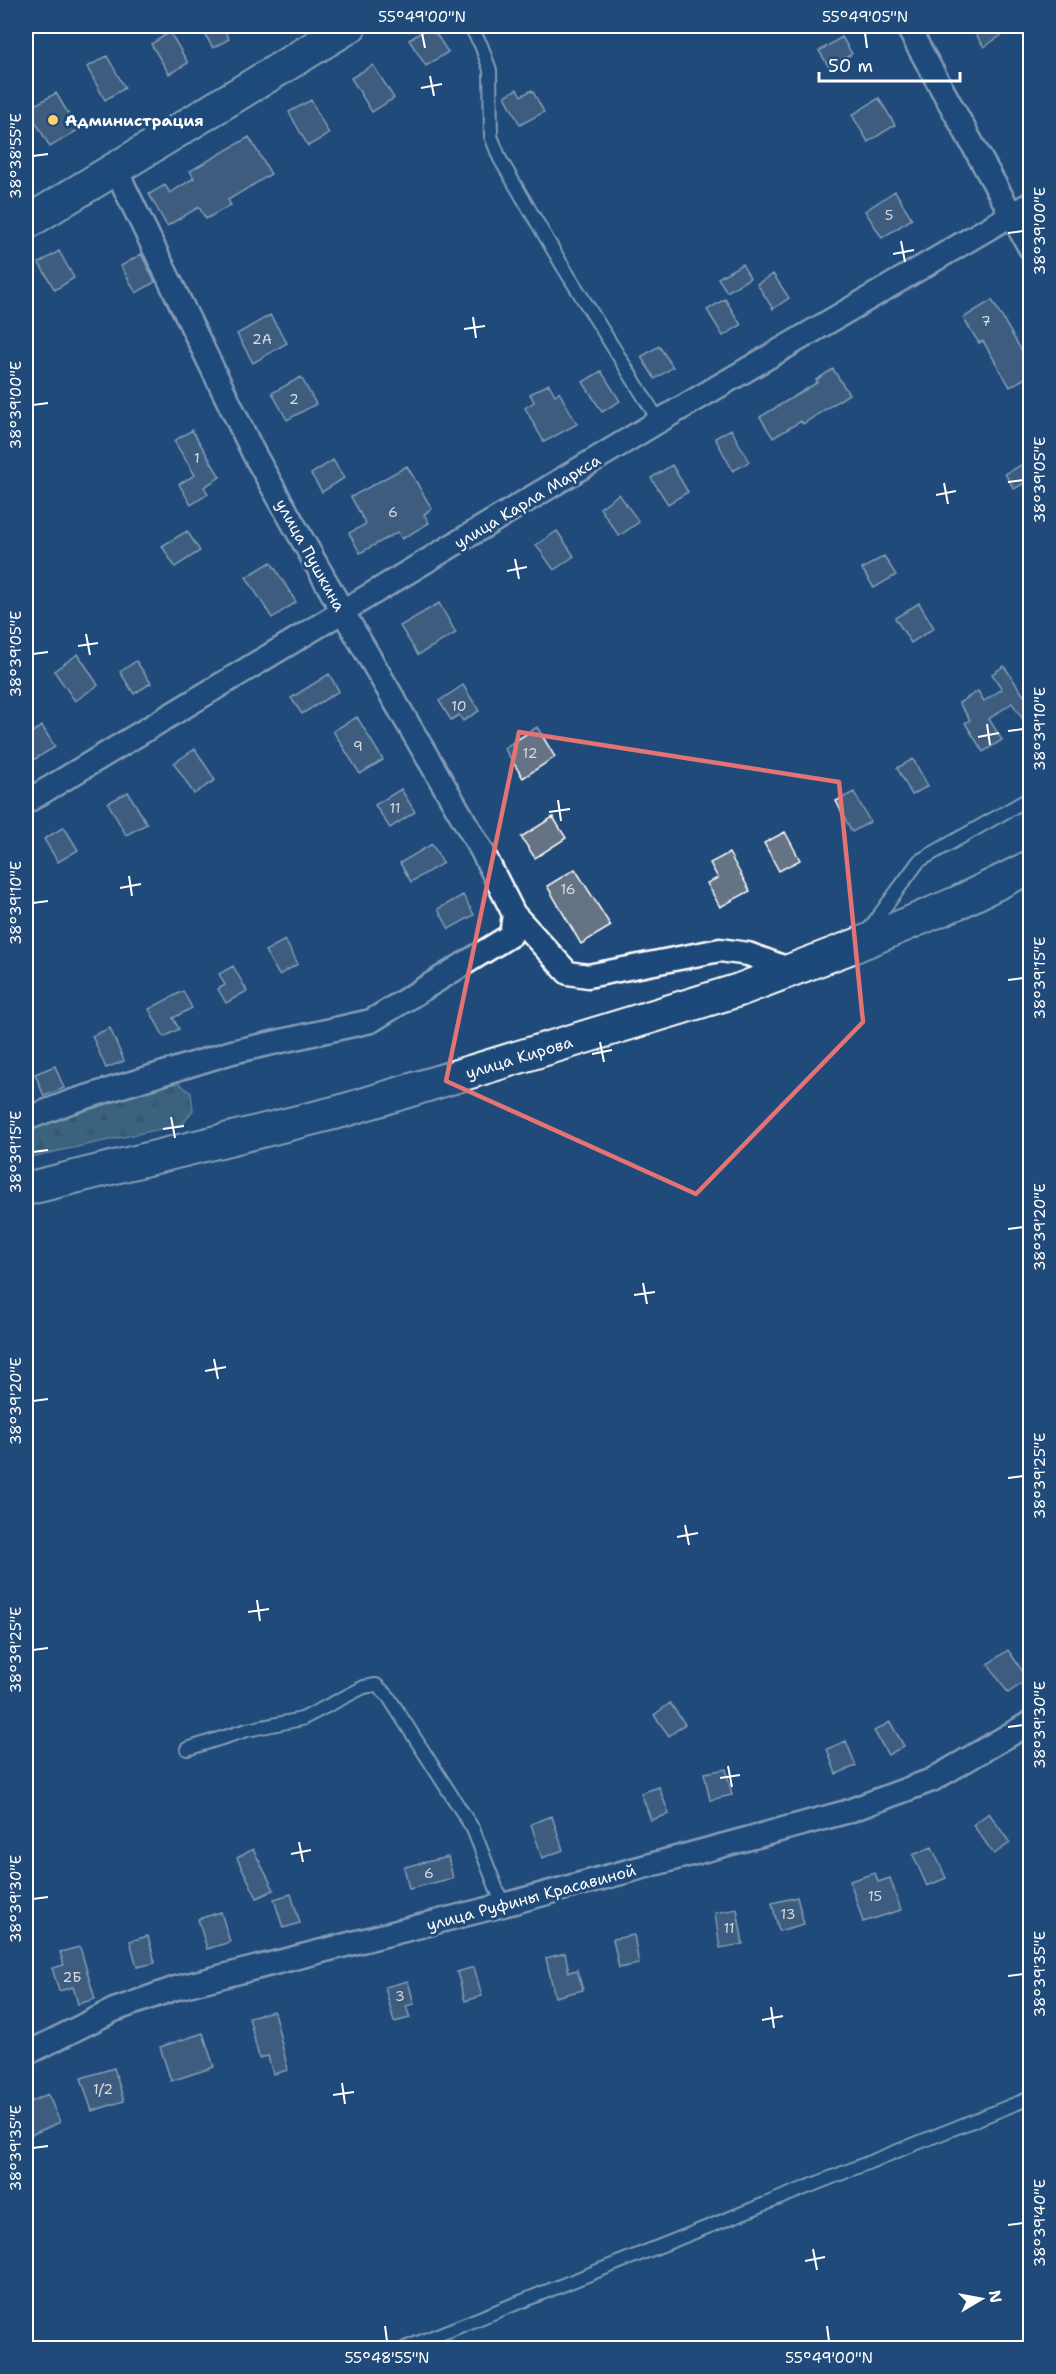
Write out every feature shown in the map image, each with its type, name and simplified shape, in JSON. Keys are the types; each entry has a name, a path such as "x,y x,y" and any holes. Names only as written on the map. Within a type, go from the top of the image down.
{"main road":[{"path":"26,223 350,26"},
{"name":"улица Кирова","path":"26,1189 342,1111 739,990 857,945 959,902 1030,867"}],"street":[{"path":"907,26 1030,248"},
{"name":"улица Пушкина","path":"115,168 254,454 482,851 512,924 568,973 588,976 720,950 748,954 791,970"},
{"name":"улица Карла Маркса","path":"26,802 659,421 1030,204"},
{"path":"26,1119 70,1102 232,1052 371,1021 512,924"},
{"name":"улица Руфины Красавиной","path":"26,2054 114,2010 176,1988 503,1905 846,1812 932,1780 1030,1723"}],"lane":[{"path":"470,26 481,45 490,70 491,136 500,159 562,265 659,421"},
{"path":"857,945 918,861 1030,798"},
{"path":"187,1749 247,1730 302,1719 364,1687 376,1685 388,1696 473,1829 503,1905"},
{"path":"405,2349 1030,2098"}],"highlighted area":[{"path":"519,732 839,782 863,1022 696,1194 446,1081"}],"green space":[{"path":"176,1081 191,1093 193,1110 183,1124 26,1158 26,1129 71,1111"}],"building":[{"path":"200,26 222,26 229,39 213,48"},
{"path":"431,26 448,52 426,66 409,40"},
{"path":"987,26 1015,26 984,47 975,33"},
{"path":"170,32 188,63 169,74 151,44"},
{"path":"842,37 852,54 829,67 819,51"},
{"path":"107,56 125,88 105,100 87,67"},
{"path":"373,65 394,98 372,112 351,78"},
{"path":"517,89 521,96 532,90 544,112 520,125 505,96"},
{"name":"Администрация","path":"56,93 78,130 50,147 28,109"},
{"path":"879,98 895,125 868,142 852,115"},
{"path":"311,100 329,134 308,146 289,112"},
{"path":"249,137 271,174 228,200 231,205 206,219 199,207 167,226 149,194 165,185 170,193 194,178 190,171"},
{"path":"895,191 912,219 882,238 865,211"},
{"path":"59,251 74,278 55,290 39,263"},
{"path":"141,254 155,282 136,293 121,266"},
{"path":"742,264 750,278 727,292 718,278"},
{"path":"773,274 789,298 773,309 757,284"},
{"path":"725,299 741,325 723,336 707,310"},
{"path":"992,300 1030,365 1030,375 1010,387 983,341 979,343 963,318"},
{"path":"270,315 287,343 253,363 237,334"},
{"path":"659,346 673,367 655,379 641,357"},
{"path":"833,369 849,394 803,424 801,421 773,438 760,417 818,382 816,380"},
{"path":"601,371 620,401 602,412 583,382"},
{"path":"301,377 316,404 287,420 272,393"},
{"path":"549,384 555,395 559,392 577,424 544,442 525,408 534,402 530,394"},
{"path":"731,429 749,462 733,471 715,438"},
{"path":"192,430 220,477 204,487 208,494 191,505 179,484 195,475 174,441"},
{"path":"333,460 344,478 322,492 311,474"},
{"path":"1030,460 1030,480 1014,489 1005,474"},
{"path":"672,465 688,492 668,504 651,478"},
{"path":"407,466 432,509 424,514 429,523 402,539 398,532 360,553 349,533 366,524 351,497"},
{"path":"619,494 639,522 619,536 600,508"},
{"path":"187,531 200,551 175,567 162,546"},
{"path":"557,531 574,556 554,570 536,545"},
{"path":"884,556 896,575 874,588 862,569"},
{"path":"271,562 296,602 272,618 246,577"},
{"path":"439,603 456,633 418,655 400,626"},
{"path":"919,603 934,628 911,643 895,618"},
{"path":"78,654 98,685 75,701 54,671"},
{"path":"136,661 151,683 134,694 120,672"},
{"path":"1004,666 1024,696 1030,692 1030,730 1012,703 989,719 1002,740 983,752 965,723 970,720 959,703 978,691 984,701 1002,689 992,674"},
{"path":"329,674 339,691 302,714 291,698"},
{"path":"463,685 479,711 463,721 459,715 451,720 439,701"},
{"path":"357,717 383,760 360,774 333,731"},
{"path":"42,726 55,747 30,762 26,754 26,736"},
{"path":"537,727 555,757 523,778 504,748"},
{"path":"195,749 215,780 194,794 174,763"},
{"path":"913,759 928,786 912,795 897,768"},
{"path":"401,789 415,812 390,828 375,805"},
{"path":"128,792 147,824 126,835 108,803"},
{"path":"854,792 870,822 852,832 836,801"},
{"path":"553,817 566,838 535,858 521,837"},
{"path":"64,827 78,850 58,862 44,839"},
{"path":"785,832 800,860 779,871 764,843"},
{"path":"432,844 443,863 411,882 400,863"},
{"path":"729,853 750,891 720,907 707,883 718,878 710,863"},
{"path":"575,869 611,926 581,944 547,886"},
{"path":"463,895 474,915 449,929 438,909"},
{"path":"285,940 298,964 279,975 265,951"},
{"path":"233,966 247,991 226,1003 218,989 225,985 219,974"},
{"path":"183,991 192,1008 173,1018 179,1029 164,1037 149,1009"},
{"path":"110,1028 124,1061 106,1068 92,1036"},
{"path":"55,1066 64,1088 44,1096 35,1074"},
{"path":"1008,1650 1028,1679 1008,1693 988,1664"},
{"path":"670,1703 685,1724 669,1736 654,1715"},
{"path":"890,1722 904,1746 888,1755 874,1731"},
{"path":"846,1741 856,1766 836,1774 827,1749"},
{"path":"726,1769 732,1795 710,1800 704,1773"},
{"path":"659,1787 669,1814 651,1820 641,1793"},
{"path":"989,1813 1010,1843 994,1854 973,1825"},
{"path":"552,1816 563,1850 542,1858 531,1824"},
{"path":"932,1847 946,1878 927,1886 913,1855"},
{"path":"253,1849 274,1890 257,1898 237,1858"},
{"path":"448,1857 453,1878 409,1889 404,1867"},
{"path":"875,1873 878,1882 890,1878 901,1910 863,1922 850,1881"},
{"path":"291,1894 300,1923 283,1928 274,1899"},
{"path":"797,1897 804,1924 779,1931 772,1903"},
{"path":"737,1909 743,1944 720,1948 715,1913"},
{"path":"221,1912 230,1942 207,1949 198,1919"},
{"path":"634,1935 639,1964 619,1968 613,1939"},
{"path":"148,1936 155,1963 137,1967 130,1941"},
{"path":"80,1947 95,1999 78,2004 73,1987 59,1991 52,1968 64,1965 60,1952"},
{"path":"565,1953 569,1972 577,1970 583,1990 555,1997 546,1958"},
{"path":"474,1967 482,1996 465,2001 457,1972"},
{"path":"408,1981 414,2004 406,2006 410,2018 394,2022 385,1987"},
{"path":"274,2011 288,2070 273,2074 268,2056 259,2058 249,2017"},
{"path":"203,2033 214,2067 171,2081 160,2047"},
{"path":"114,2068 124,2101 92,2111 81,2078"},
{"path":"48,2094 60,2122 26,2137 26,2104"}],"place":[{"name":"Администрация","path":"53,120"}]}
